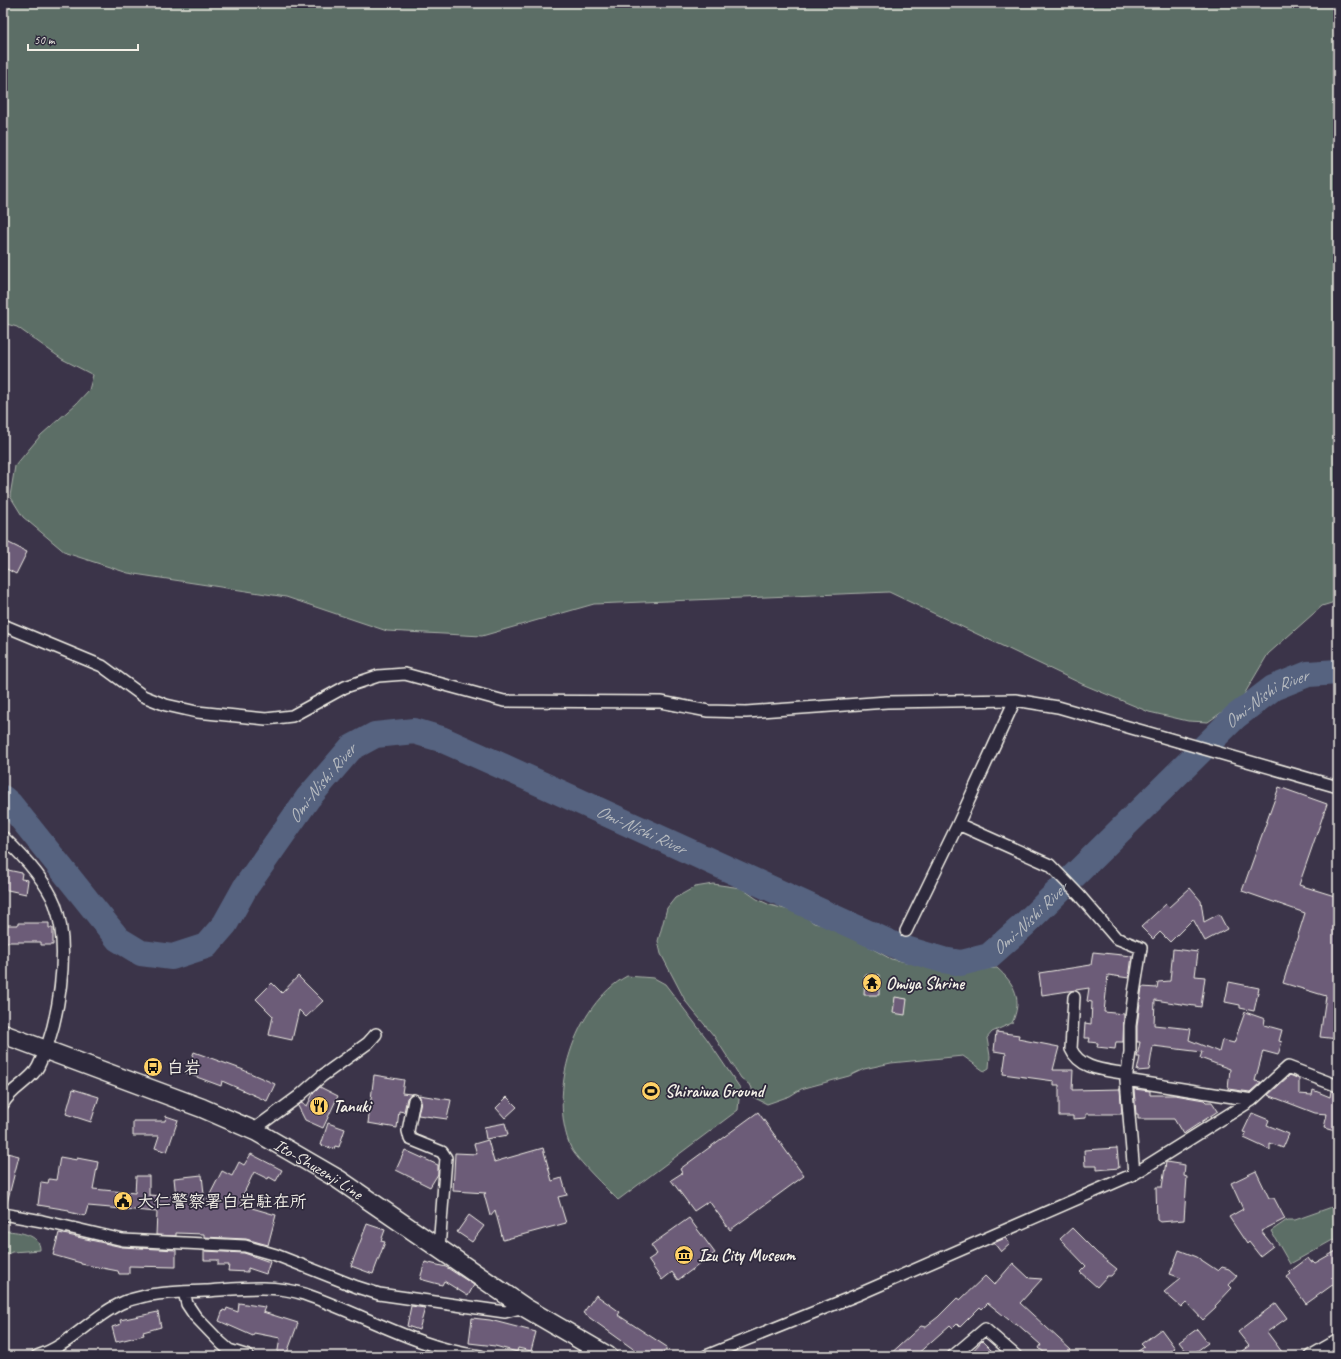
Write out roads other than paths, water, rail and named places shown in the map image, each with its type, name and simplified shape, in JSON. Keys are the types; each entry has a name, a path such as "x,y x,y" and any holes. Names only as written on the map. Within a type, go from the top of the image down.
{"main road":[{"name":"Ito-Shuzenji Line","path":"3,1034 202,1108 252,1130 338,1179 524,1307 608,1356"}],"street":[{"path":"3,626 102,666 143,696 166,705 197,712 266,719 292,716 345,687 378,676 405,674 504,701 661,702 708,711 746,712 887,702 1015,700 1058,706 1240,760 1338,787"},
{"path":"906,931 958,824 1015,700"},
{"path":"958,824 1050,865 1079,895 1116,938 1141,948 1133,1000 1130,1026 1130,1052 1126,1077 1134,1174"},
{"path":"3,837 25,860 46,888 54,903 62,931 62,970 57,1004 45,1049 37,1068 7,1096 3,1104"},
{"path":"1074,997 1071,1049 1074,1057 1082,1064 1126,1077 1252,1100"},
{"path":"252,1130 368,1043 376,1034"},
{"path":"706,1356 857,1295 1134,1174 1252,1100 1288,1067 1338,1086"},
{"path":"414,1100 408,1131 410,1139 442,1152 446,1158 439,1248"},
{"path":"5,1216 123,1240 245,1246 276,1255 357,1287 379,1294 505,1312 524,1307"},
{"path":"37,1356 59,1346 106,1312 124,1302 146,1296 253,1288 291,1291 334,1306 428,1345 454,1353 480,1356"},
{"path":"184,1292 187,1304 195,1316 221,1343 229,1350 248,1356"},
{"path":"953,1356 985,1328 1016,1356"},
{"path":"1310,1356 1338,1340"}],"waterway":[{"name":"Omi-Nishi River","path":"3,798 10,804 118,939 141,953 172,957 206,946 225,924 245,888 308,798 351,748 375,735 414,731 441,739 504,767 899,947 943,960 961,963 989,956 1024,925 1235,717 1273,688 1308,674 1338,672"}],"place":[{"name":"Omiya Shrine","path":"872,983"},
{"name":"白岩","path":"153,1067"},
{"name":"Shiraiwa Ground","path":"651,1091"},
{"name":"Tanuki","path":"319,1106"},
{"name":"大仁警察署白岩駐在所","path":"123,1201"},
{"name":"Izu City Museum","path":"684,1255"}]}
